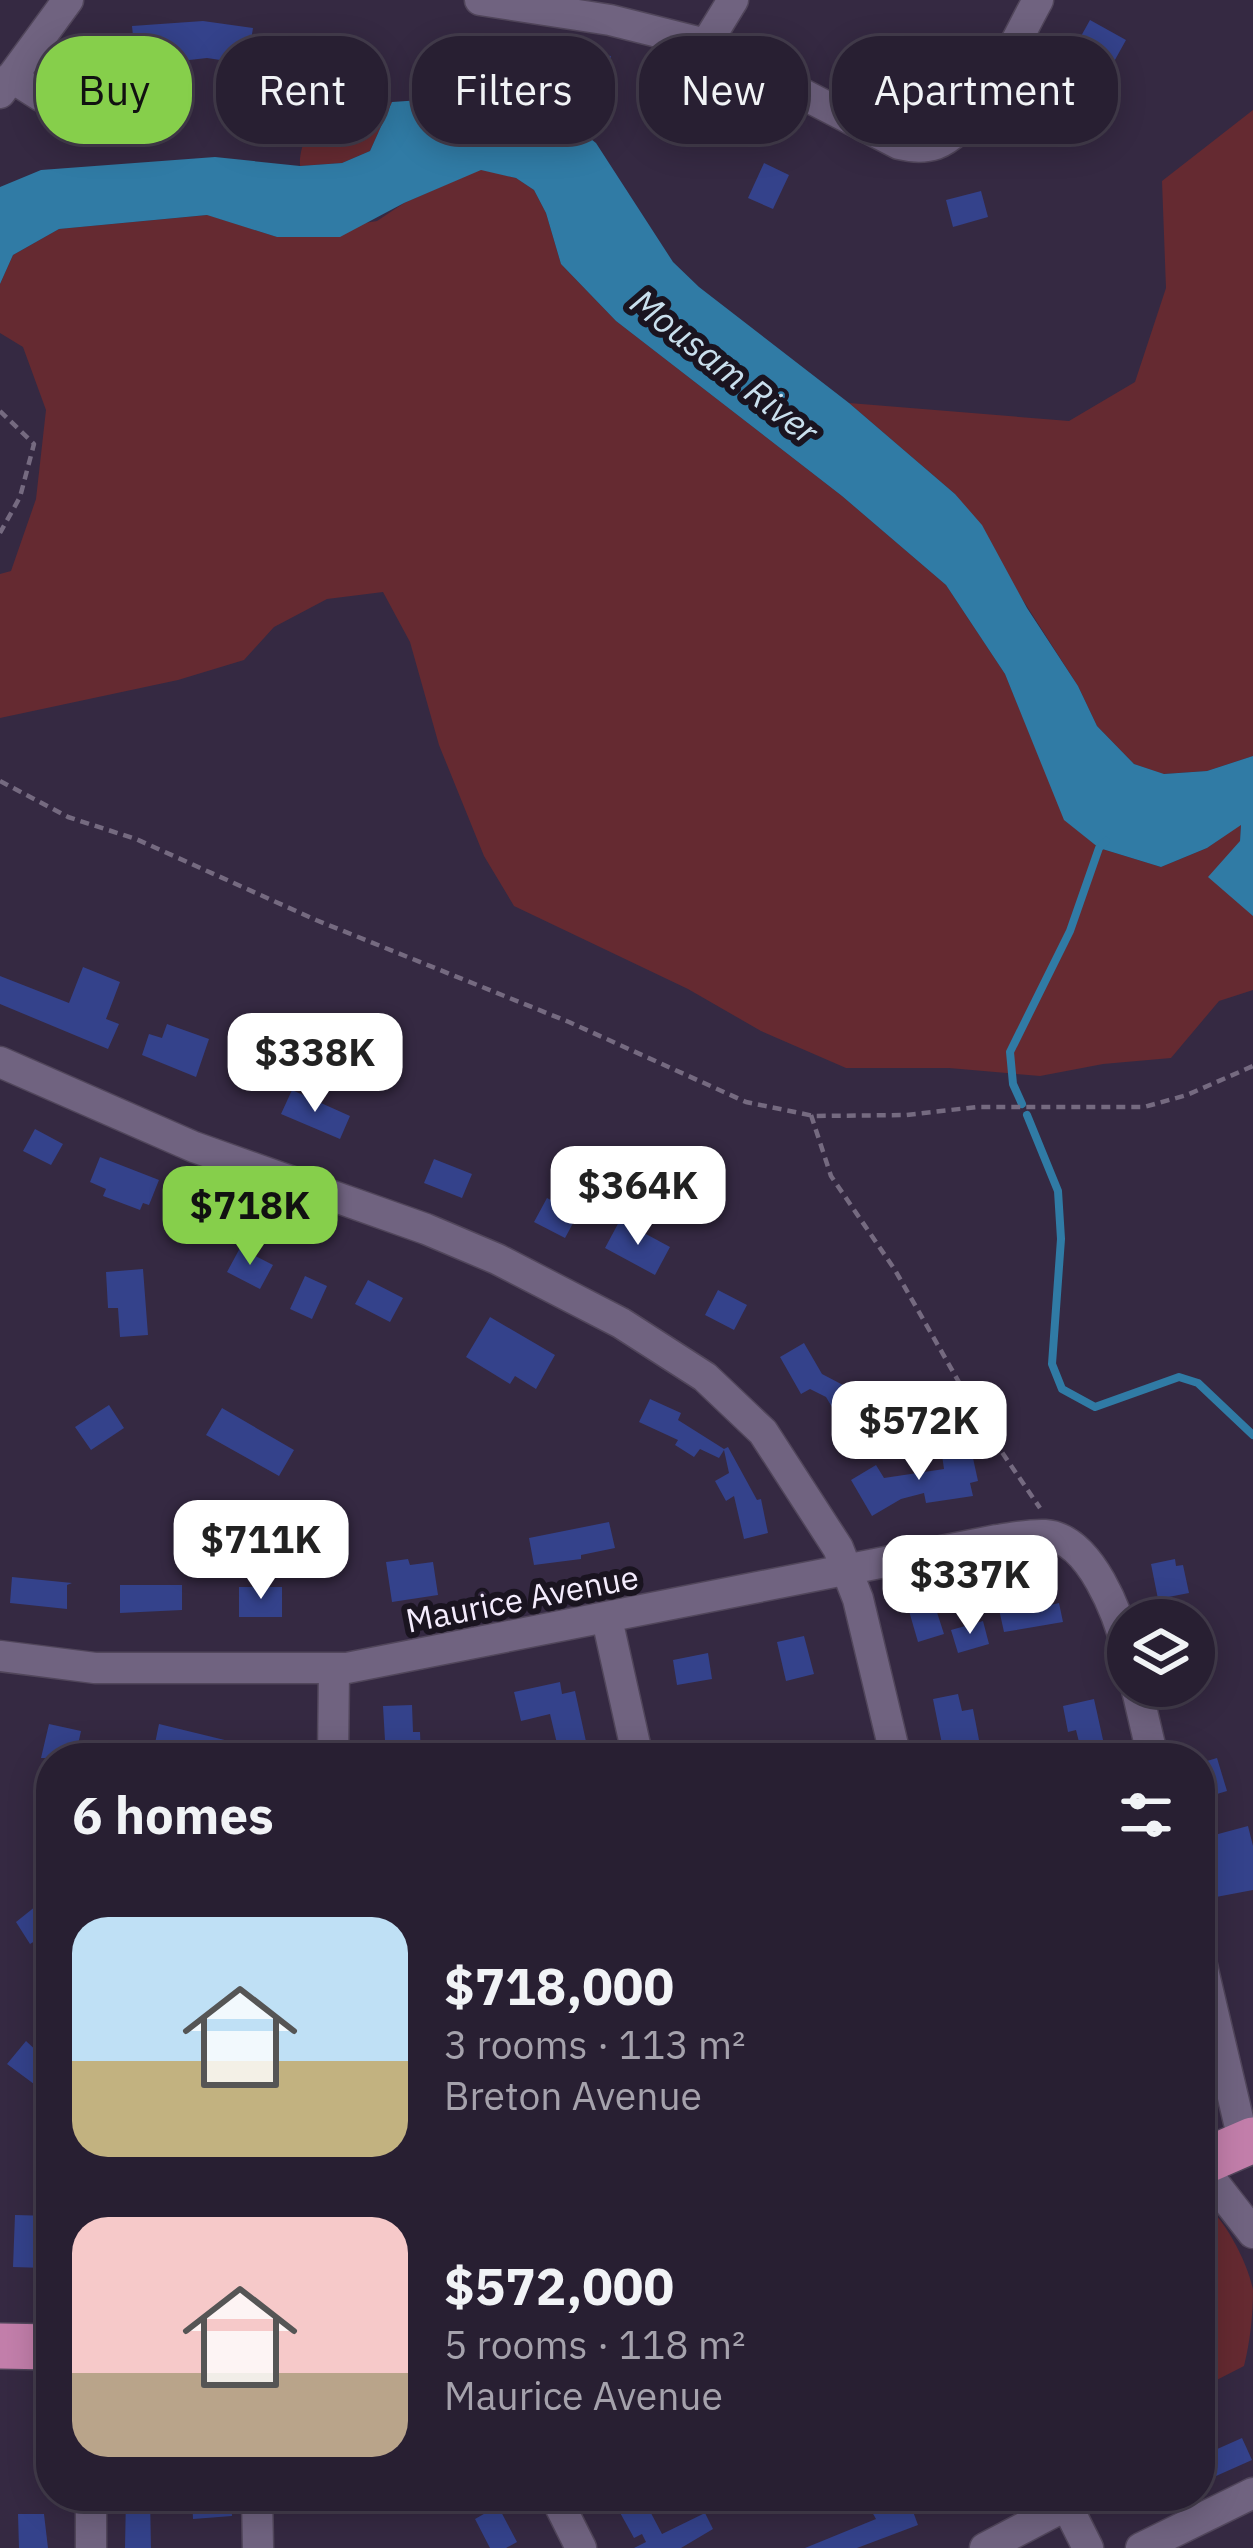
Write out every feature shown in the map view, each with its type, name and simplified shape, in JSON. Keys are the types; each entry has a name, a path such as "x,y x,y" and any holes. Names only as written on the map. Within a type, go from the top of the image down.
{"highway":[{"path":"1215,2157 1249,2142"},
{"path":"0,2346 36,2347"}],"street":[{"path":"36,95 6,85 68,0"},
{"path":"480,0 593,16 681,36"},
{"path":"711,36 733,0"},
{"path":"808,97 899,144 926,146 947,138 975,109 1039,0"},
{"path":"0,1062 194,1147 474,1250 621,1324 705,1377 750,1418 789,1466 848,1570 892,1743"},
{"path":"1053,1537 1074,1549 1101,1581 1108,1599"},
{"name":"Maurice Avenue","path":"0,1656 95,1668 334,1669 998,1540 1053,1537"},
{"path":"607,1618 635,1743"},
{"path":"333,1743 334,1669"},
{"path":"1141,1707 1149,1743"},
{"path":"1215,2060 1249,2142"},
{"path":"1215,2178 1241,2201 1253,2233"},
{"path":"1142,2548 1253,2493"},
{"path":"91,2511 91,2548"},
{"path":"257,2511 258,2548"},
{"path":"562,2511 580,2548"},
{"path":"985,2548 1048,2511"},
{"path":"1070,2511 1088,2548"}],"path":[{"path":"0,411 34,444 20,497 0,533"},
{"path":"0,783 68,817 136,839 746,1102 811,1115 906,1115 977,1107 1144,1108 1253,1066"},
{"path":"811,1115 831,1176 895,1270 1053,1537"}],"shaded area":[{"path":"1253,110 1253,756 1207,771 1163,774 1134,764 1097,726 1078,686 955,494 849,403 1069,421 1135,382 1166,288 1162,181"},
{"path":"304,144 373,144 370,151 342,163 300,166"},
{"path":"481,169 516,178 534,190 561,264 616,321 842,496 946,585 1005,674 1065,820 1099,848 1161,867 1207,848 1241,824 1237,899 1253,916 1253,990 1219,1001 1171,1058 1040,1076 949,1068 846,1068 761,1031 688,989 514,906 484,856 439,745 410,642 383,592 327,599 274,627 244,660 178,680 0,718 0,574 11,571 36,499 46,410 23,347 0,333 0,284 13,255 59,229 208,215 277,237 377,221 404,203"},
{"path":"1215,2214 1233,2240 1253,2290 1244,2366 1215,2381"}],"water":[{"name":"Mousam River","path":"412,101 412,144 597,144 673,262 849,403 955,494 982,525 1097,726 1134,764 1164,774 1207,771 1253,756 1253,916 1208,877 1240,841 1241,825 1207,848 1161,867 1099,848 1064,820 1005,674 946,585 842,496 616,321 561,264 534,190 516,178 481,170 340,237 277,237 207,215 59,229 13,255 0,284 0,187 41,170 215,157 300,166 342,163 370,151 373,144 388,144 392,102"}],"building":[{"path":"1090,20 1126,40 1118,54 1118,36 1081,36"},
{"path":"203,21 253,28 252,36 216,36 216,59 192,60 192,36 133,36 132,26"},
{"path":"764,163 789,175 773,209 748,198"},
{"path":"981,191 988,217 953,227 946,200"},
{"path":"83,967 120,982 106,1019 119,1024 108,1049 0,1004 0,976 69,1003"},
{"path":"167,1024 209,1039 196,1077 142,1055 149,1034 162,1038"},
{"path":"292,1090 350,1116 340,1139 281,1114"},
{"path":"35,1129 63,1144 51,1165 23,1151"},
{"path":"100,1157 159,1180 149,1205 143,1203 140,1210 103,1196 106,1189 90,1182"},
{"path":"434,1159 472,1174 462,1198 424,1183"},
{"path":"547,1198 578,1214 565,1238 534,1222"},
{"path":"620,1220 670,1247 655,1275 605,1248"},
{"path":"240,1248 273,1265 260,1289 227,1272"},
{"path":"143,1269 148,1335 120,1337 118,1308 108,1308 106,1272"},
{"path":"305,1276 327,1286 312,1319 290,1309"},
{"path":"368,1280 403,1298 390,1322 355,1304"},
{"path":"718,1290 747,1305 734,1330 705,1315"},
{"path":"490,1317 555,1355 536,1389 515,1376 510,1384 466,1357"},
{"path":"804,1343 822,1374 847,1383 861,1406 839,1419 826,1397 810,1389 801,1394 780,1357"},
{"path":"650,1399 681,1413 678,1420 724,1449 728,1447 757,1500 761,1499 768,1533 744,1539 734,1496 726,1501 715,1481 729,1473 724,1450 719,1458 700,1449 694,1457 675,1445 678,1440 639,1422"},
{"path":"109,1405 124,1428 91,1450 75,1427"},
{"path":"222,1408 294,1450 279,1476 206,1435"},
{"path":"971,1449 978,1481 970,1483 973,1496 926,1503 924,1493 901,1499 872,1516 851,1480 876,1465 884,1478 944,1469 942,1455"},
{"path":"609,1522 615,1548 581,1555 581,1559 534,1565 529,1538"},
{"path":"408,1559 410,1565 433,1562 438,1595 392,1602 386,1562"},
{"path":"1175,1559 1176,1566 1183,1565 1189,1593 1158,1599 1151,1564"},
{"path":"12,1577 72,1583 67,1585 67,1609 10,1603"},
{"path":"1037,1582 1042,1607 1059,1603 1063,1622 1004,1632 995,1591"},
{"path":"120,1585 182,1585 182,1610 120,1613"},
{"path":"239,1587 282,1587 282,1617 239,1617"},
{"path":"934,1603 944,1634 918,1642 909,1611"},
{"path":"983,1621 989,1644 958,1653 951,1630"},
{"path":"804,1636 814,1674 786,1681 777,1642"},
{"path":"708,1653 712,1679 677,1685 673,1660"},
{"path":"560,1682 562,1694 575,1691 586,1743 557,1743 550,1714 521,1721 514,1692"},
{"path":"958,1694 962,1711 973,1709 980,1743 942,1743 933,1699"},
{"path":"1094,1699 1104,1743 1079,1743 1076,1730 1068,1732 1063,1706"},
{"path":"412,1705 413,1732 420,1732 420,1743 385,1743 383,1706"},
{"path":"49,1724 81,1731 78,1743 45,1743"},
{"path":"159,1724 237,1743 155,1743"},
{"path":"1215,1759 1227,1791 1215,1795"},
{"path":"1248,1826 1253,1890 1216,1897 1215,1835"},
{"path":"36,1906 36,1940 30,1944 16,1922"},
{"path":"26,2041 36,2050 36,2086 7,2064"},
{"path":"15,2215 36,2216 36,2268 13,2267"},
{"path":"1242,2438 1252,2460 1216,2476 1215,2450"},
{"path":"126,2511 150,2511 151,2548 125,2548"},
{"path":"193,2511 232,2511 232,2516 193,2519"},
{"path":"501,2511 517,2542 490,2548 475,2519"},
{"path":"619,2511 650,2511 662,2534 705,2513 713,2529 681,2548 634,2548 646,2542 642,2534 634,2538"},
{"path":"913,2511 918,2525 857,2548 805,2548 876,2519 872,2512"},
{"path":"18,2514 44,2514 48,2548 19,2548"}],"waterway":[{"path":"1022,1104 1013,1084 1010,1052 1070,931 1099,848 1106,841"},
{"path":"1027,1115 1058,1191 1061,1239 1052,1364 1062,1389 1095,1407 1179,1377 1198,1383 1253,1435"}]}
